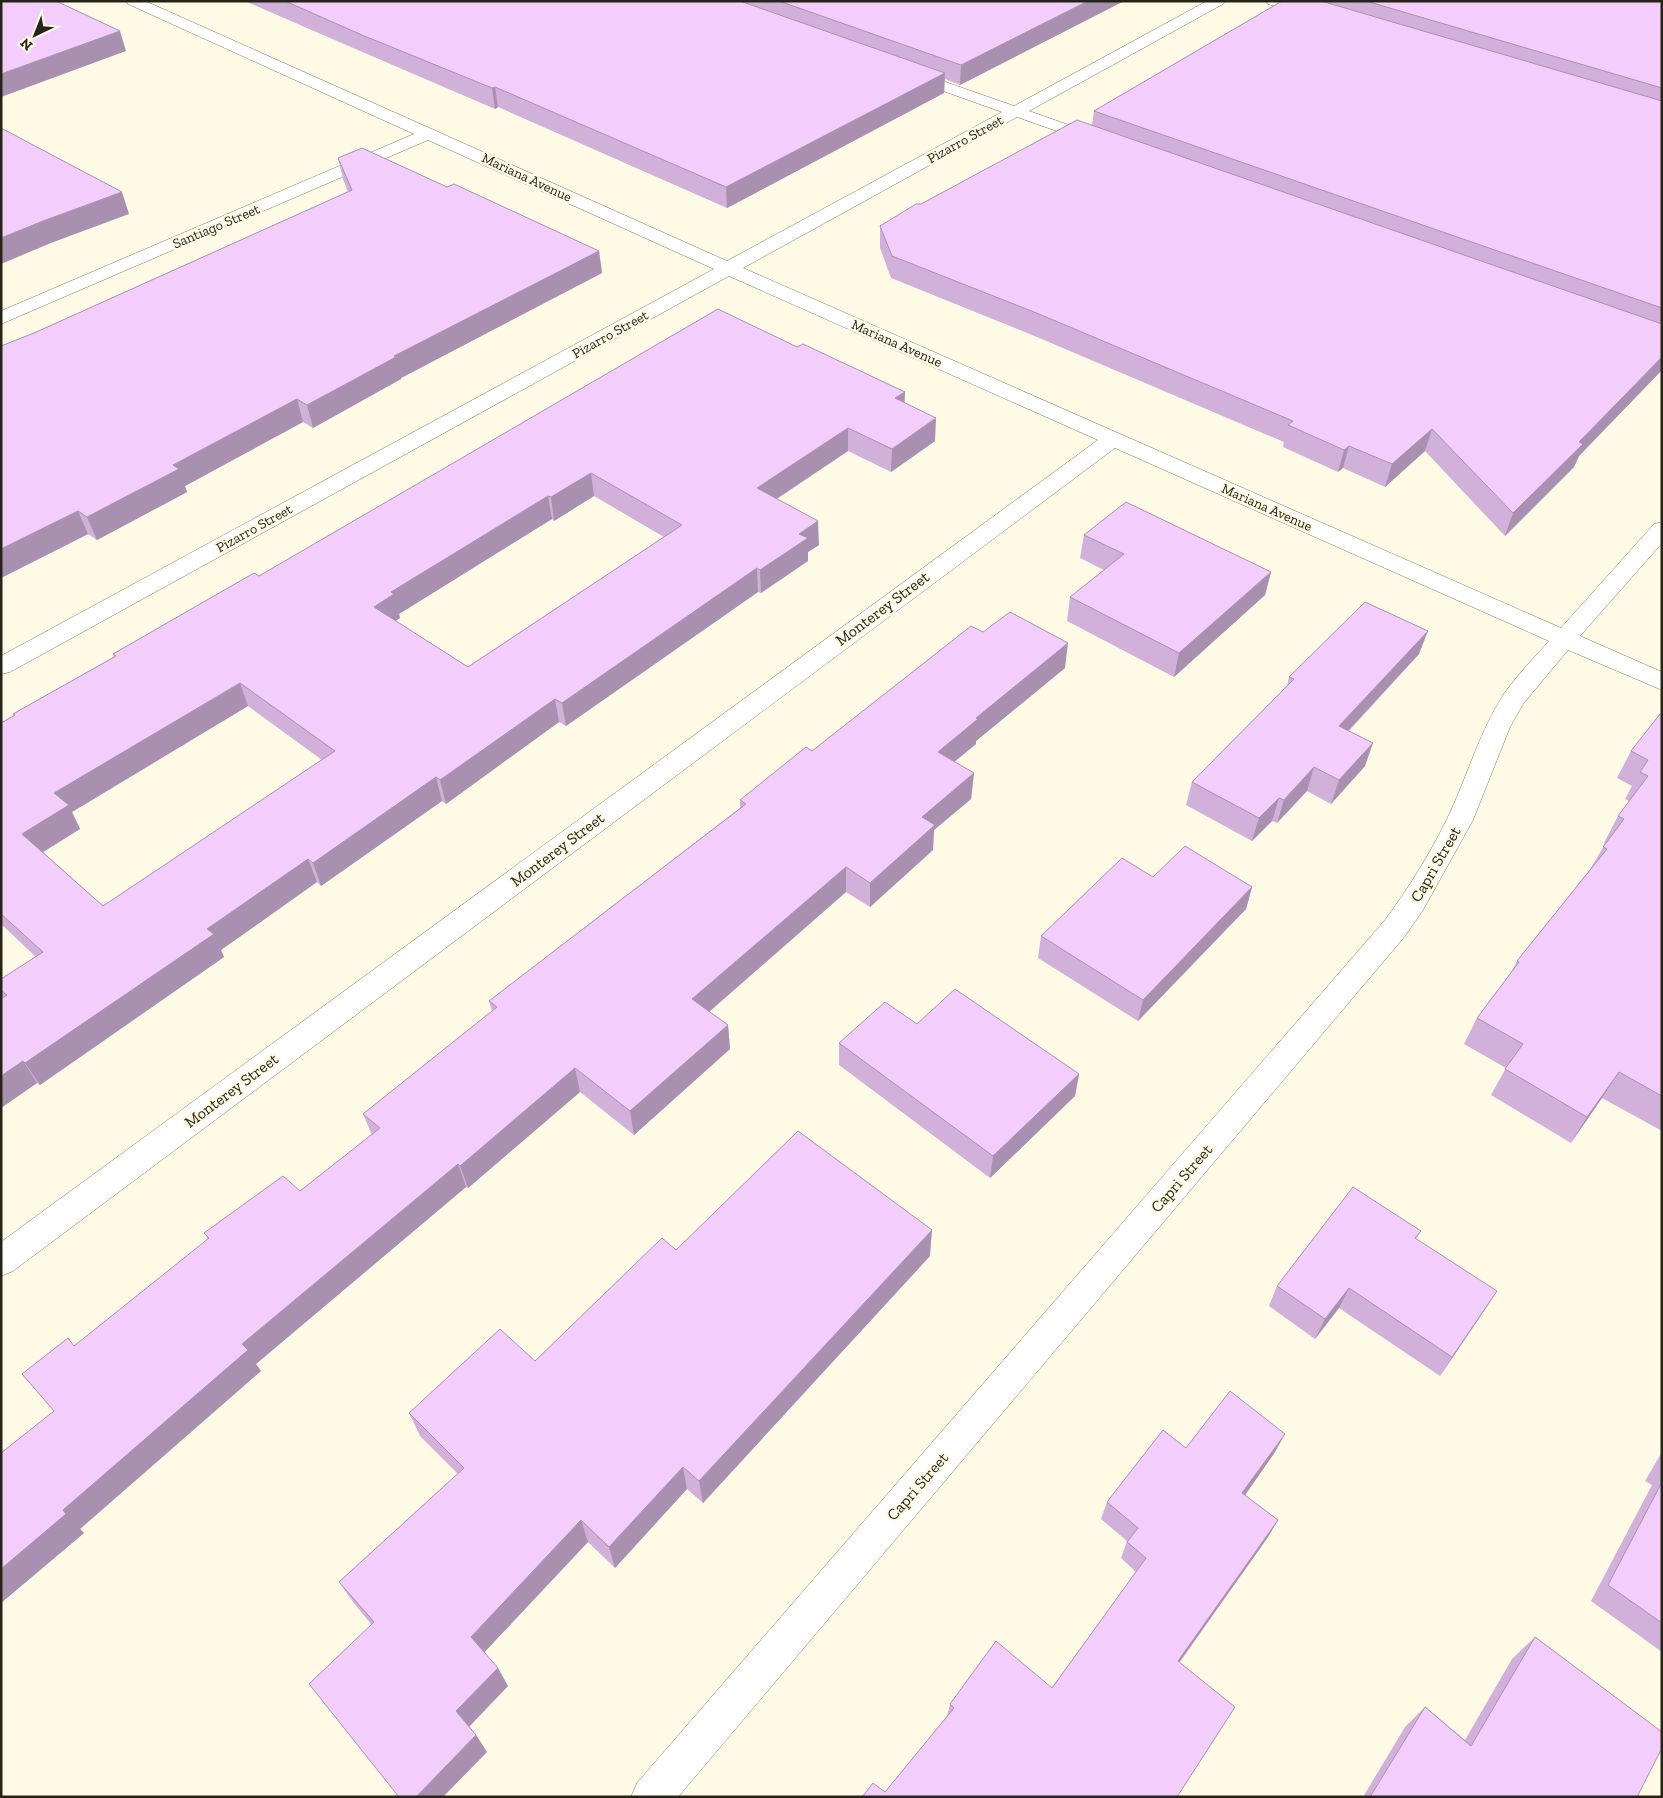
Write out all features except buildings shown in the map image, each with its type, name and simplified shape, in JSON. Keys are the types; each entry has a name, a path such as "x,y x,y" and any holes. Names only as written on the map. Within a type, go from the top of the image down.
{"street":[{"name":"Mariana Avenue","path":"133,1 730,269 1662,682"},
{"name":"Pizarro Street","path":"1,666 1218,1"},
{"path":"1273,1 1327,18"},
{"path":"893,68 1112,146"},
{"name":"Santiago Street","path":"1,318 430,133"},
{"name":"Monterey Street","path":"1,1261 1113,438"},
{"name":"Capri Street","path":"651,1797 1395,928 1413,903 1460,820 1498,727 1513,700 1526,682 1662,529"}]}
